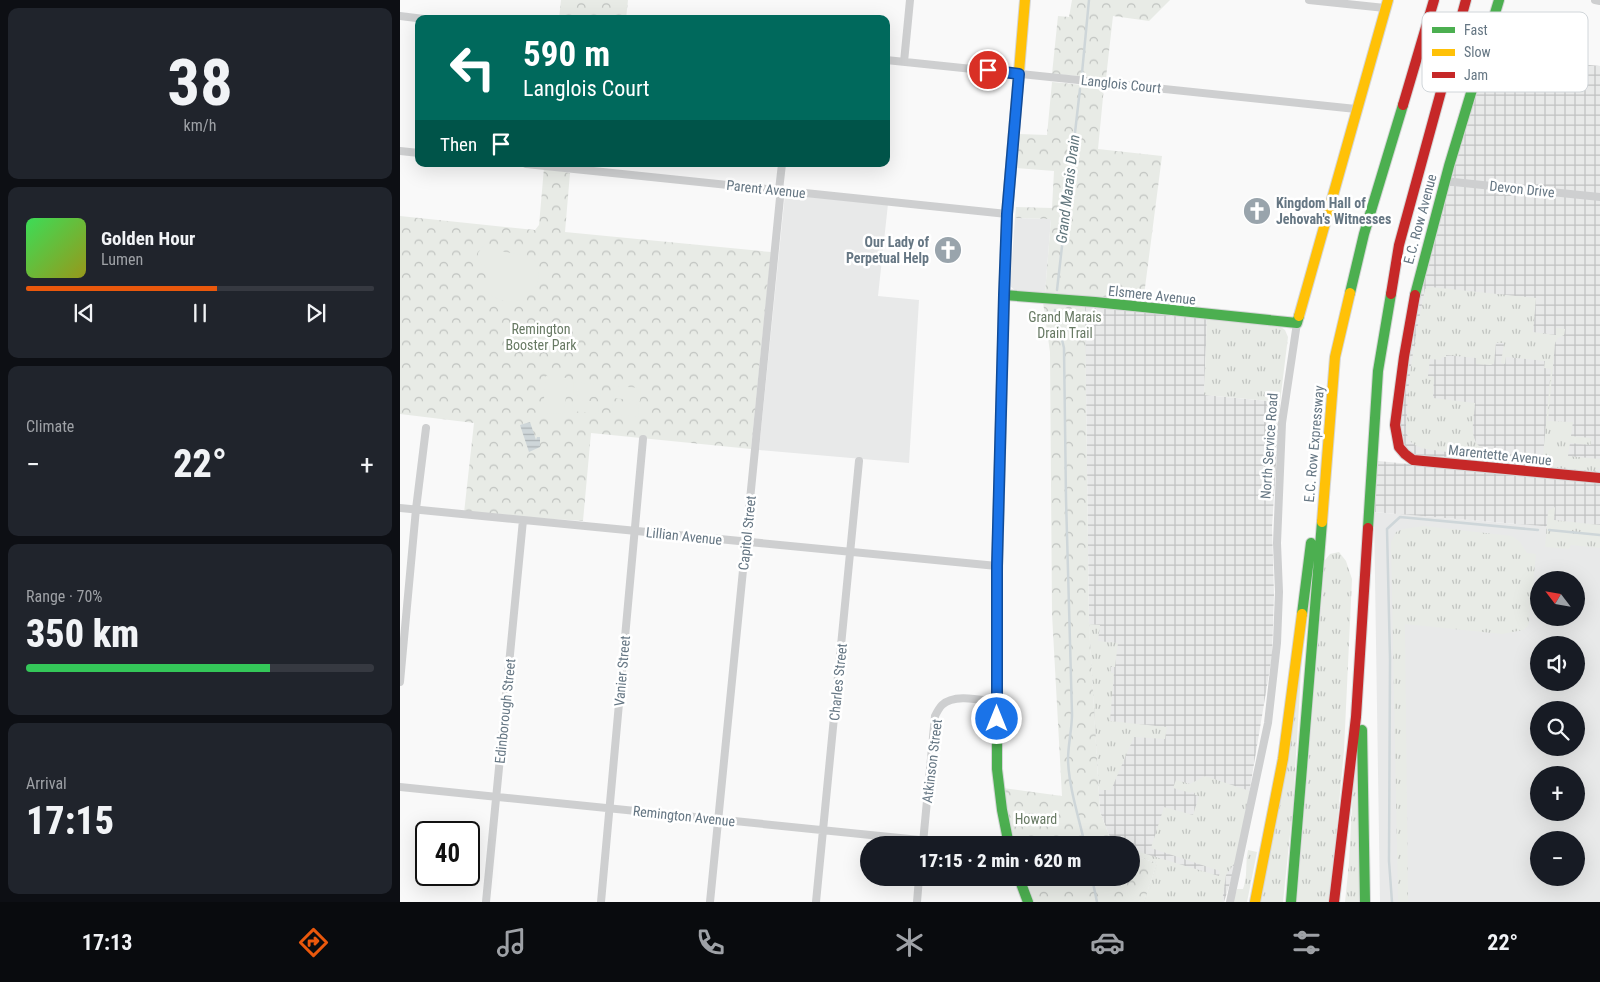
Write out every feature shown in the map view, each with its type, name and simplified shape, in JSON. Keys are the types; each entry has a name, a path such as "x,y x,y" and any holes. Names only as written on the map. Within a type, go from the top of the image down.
{"main road":[{"path":"1007,836 997,769 997,566 1007,214 1025,0"},
{"name":"E.C. Row Expressway","path":"1430,12 1434,0"},
{"name":"E.C. Row Avenue","path":"1495,12 1499,0"},
{"name":"North Service Road","path":"1297,323 1386,4"},
{"name":"E.C. Row Expressway","path":"1291,902 1335,357 1364,234 1422,40"},
{"path":"1334,902 1356,717 1380,361 1399,245 1441,92"},
{"name":"E.C. Row Avenue","path":"1400,450 1397,441 1396,418 1404,347 1418,281 1444,181 1471,92"},
{"name":"Elsmere Avenue","path":"1004,295 1095,302 1297,323"},
{"path":"1255,902 1283,759 1335,357"},
{"name":"Marentette Avenue","path":"1400,450 1406,456 1421,461 1600,478"},
{"path":"1362,622 1365,902"},
{"path":"1023,886 1028,902"}],"street":[{"path":"904,62 910,0"},
{"path":"1309,0 1386,4"},
{"path":"1595,0 1600,0"},
{"path":"400,16 415,18"},
{"name":"Langlois Court","path":"890,60 1356,109"},
{"path":"400,150 415,152"},
{"name":"Parent Avenue","path":"555,167 1007,214"},
{"name":"Capitol Street","path":"710,902 782,167"},
{"name":"Devon Drive","path":"1444,181 1600,196"},
{"name":"North Service Road","path":"1230,902 1268,723 1277,643 1279,592 1277,543 1282,423 1297,323"},
{"path":"400,682 416,510 426,428"},
{"name":"Vanier Street","path":"600,902 643,439"},
{"name":"Charles Street","path":"816,902 859,461"},
{"name":"Lillian Avenue","path":"400,508 997,566"},
{"name":"Edinborough Street","path":"486,902 523,520"},
{"name":"Atkinson Street","path":"923,836 935,716 943,704 951,700 960,698 997,702"},
{"name":"Remington Avenue","path":"400,787 869,836"},
{"path":"917,902 918,886"}],"shaded area":[{"path":"1588,65 1600,66 1600,475 1416,456 1405,449 1399,435 1399,415 1415,303 1443,197 1475,92 1588,92"},
{"path":"785,194 888,204 878,296 919,300 909,463 759,450"},
{"path":"1015,218 1051,219 1045,293 1016,291 1010,286"},
{"path":"1085,306 1207,318 1204,395 1280,402 1272,527 1274,594 1272,656 1245,818 1235,867 1224,902 1144,902 1157,863 1140,858 1140,836 1109,836 1100,812 1089,624"},
{"path":"530,422 536,440 537,437 540,437 540,447 529,452 520,425"},
{"path":"1378,461 1600,482 1600,531 1374,512"},
{"path":"1374,512 1600,531 1600,902 1380,902"}],"green space":[{"path":"561,0 628,0 626,15 559,15"},
{"path":"1072,0 1170,0 1149,21 1113,16 1106,78 1052,74 1058,16 1069,17"},
{"name":"Grand Marais Drain Trail","path":"1052,82 1104,87 1098,149 1162,156 1143,303 1045,293 1051,219 1015,218 1016,207 1052,208 1054,171 1015,168 1019,134 1047,135"},
{"name":"Remington Booster Park","path":"544,168 570,173 565,232 771,252 751,449 591,433 583,521 464,513 474,423 400,414 400,216 535,230 539,225"},
{"path":"494,244 499,251 529,256 535,261 539,273 537,285 524,300 505,301 487,293 487,268 479,262 478,253 484,245"},
{"path":"1431,287 1536,298 1533,332 1556,335 1556,328 1565,329 1564,335 1558,338 1555,343 1548,421 1573,422 1571,436 1591,438 1591,445 1570,443 1568,456 1600,459 1600,468 1595,471 1541,467 1541,463 1515,461 1516,453 1543,456 1551,369 1544,368 1545,361 1506,357 1505,364 1501,363 1504,343 1496,343 1494,363 1491,365 1476,364 1476,358 1446,355 1441,360 1430,359 1428,376 1434,377 1433,398 1475,403 1473,431 1477,443 1481,448 1499,454 1504,460 1426,449 1411,442 1406,426 1411,366 1425,289"},
{"name":"Grand Marais Drain Trail","path":"1043,302 1085,306 1089,624 1100,812 1109,836 1013,836 1003,788 1062,796 1052,614 1050,352"},
{"path":"1207,318 1278,325 1285,330 1288,337 1280,402 1204,395"},
{"path":"546,376 568,378 564,414 546,413 543,410"},
{"path":"574,382 601,385 600,397 573,395"},
{"path":"614,386 641,388 640,401 613,398"},
{"path":"573,399 599,402 598,414 572,411"},
{"path":"613,402 639,405 638,417 612,414"},
{"path":"1555,507 1554,520 1600,525 1600,548 1571,545 1569,549 1545,547 1548,511"},
{"path":"1424,526 1512,536 1520,542 1527,553 1536,554 1534,571 1530,571 1529,622 1528,626 1523,630 1502,634 1405,624 1408,902 1398,902 1391,542 1396,532"},
{"path":"1339,552 1346,561 1352,579 1344,750 1336,836 1328,902 1297,902 1325,560 1330,554"},
{"path":"1089,624 1100,625 1098,641 1118,643 1115,667 1111,667 1111,673 1114,673 1110,721 1167,727 1165,739 1134,737 1111,790 1099,790"},
{"path":"1302,655 1293,805 1283,902 1259,902"},
{"path":"1356,732 1360,902 1345,902 1349,863"},
{"path":"1205,776 1250,791 1236,861 1226,875 1222,902 1144,902 1157,863 1140,857 1140,852 1219,876 1220,871 1151,848 1164,807 1193,815 1199,796 1192,792 1173,788 1176,780 1190,784"},
{"path":"1248,850 1257,852 1247,902 1233,902 1237,889 1243,889 1245,884"},
{"path":"1140,858 1157,863 1144,902 1034,902 1029,886 1140,886"}],"waterway":[{"name":"Grand Marais Drain","path":"1082,73 1089,0"},
{"name":"Grand Marais Drain","path":"1057,290 1080,89"},
{"path":"1055,310 1064,348 1072,714 1068,760 1072,792 1083,836"},
{"path":"1392,902 1389,861 1390,659 1387,529 1400,517 1538,530"},
{"path":"1549,530 1600,535"},
{"path":"1094,886 1097,902"}],"traffic: fast":[{"path":"1495,12 1499,0"},
{"path":"1415,295 1449,166 1471,92"},
{"path":"1350,293 1364,234 1403,105"},
{"path":"1368,528 1378,371 1391,294"},
{"path":"1004,295 1095,302 1297,323 1299,316"},
{"path":"1291,902 1322,522"},
{"path":"1302,614 1311,543"},
{"path":"997,572 997,769 1007,836"},
{"path":"1362,730 1365,902"},
{"path":"1022,886 1028,902"}],"traffic: slow":[{"path":"1004,306 1007,214 1025,0"},
{"path":"1299,316 1388,0"},
{"path":"1322,522 1335,357 1350,293"},
{"path":"1255,902 1283,759 1302,614"}],"traffic: jam":[{"path":"1430,12 1434,0"},
{"path":"1463,12 1466,0"},
{"path":"1403,105 1422,41"},
{"path":"1391,294 1399,245 1441,92"},
{"path":"1415,295 1395,425 1399,447 1405,454 1413,460 1600,478"},
{"path":"997,572 1004,306"},
{"path":"1334,902 1356,717 1368,528"}],"place":[{"name":"Kingdom Hall of Jehovah's Witnesses","path":"1257,211"},
{"name":"Our Lady of Perpetual Help","path":"948,250"}],"route":[{"path":"988,70 1019,74 1007,214 1004,295 997,566 997,719"}],"park label":[{"name":"Howard","path":"1036,819"}]}
